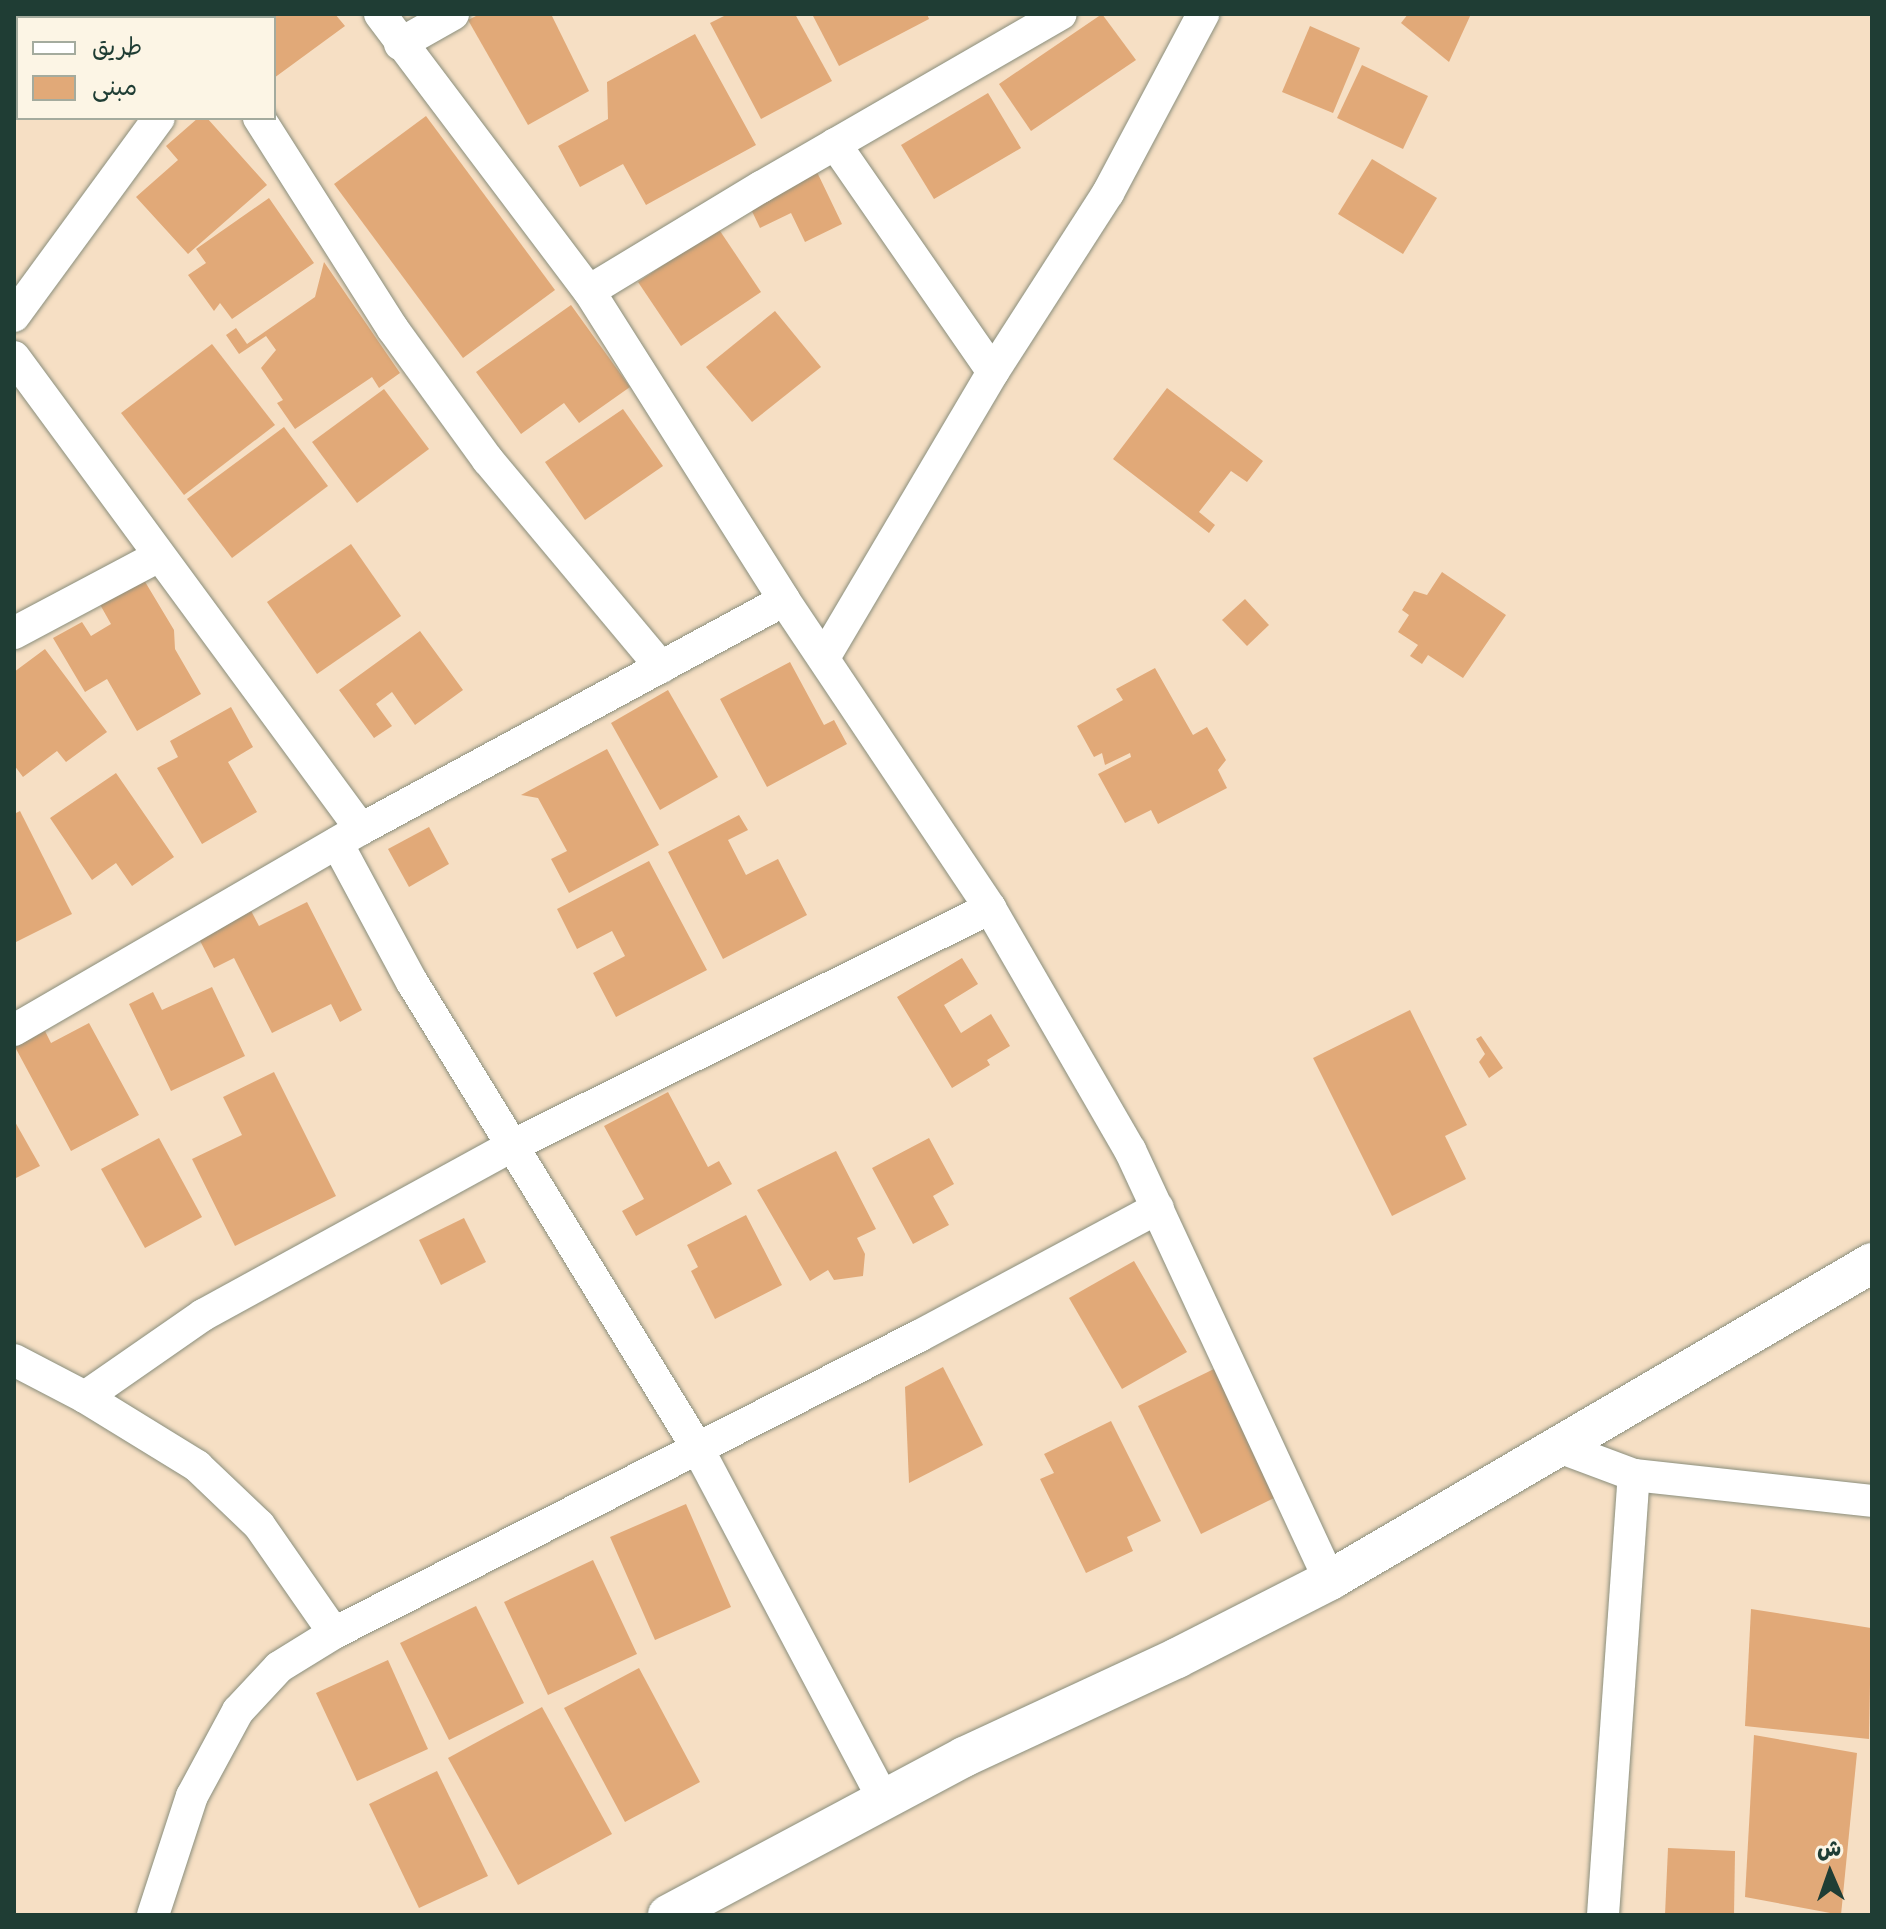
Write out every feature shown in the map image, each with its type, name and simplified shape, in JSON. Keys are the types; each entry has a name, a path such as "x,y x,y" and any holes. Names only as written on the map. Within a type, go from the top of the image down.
{"street":[{"path":"380,14 589,291 784,600 825,656 990,908 1130,1150 1330,1580"},
{"path":"400,44 453,14"},
{"path":"589,291 1061,14"},
{"path":"825,656 993,372 1108,193 1203,14"},
{"path":"14,316 158,120"},
{"path":"260,120 393,329 488,460 661,667"},
{"path":"835,144 993,372"},
{"path":"14,357 159,556 349,836 412,982 698,1449 884,1800"},
{"path":"14,633 159,556"},
{"path":"14,1030 349,836 784,600"},
{"path":"85,1397 203,1315 512,1146 990,908"},
{"path":"153,1915 192,1796 238,1711 279,1667 334,1633 919,1336 1158,1208"},
{"path":"668,1915 964,1757 1177,1658 1330,1580 1872,1263"},
{"path":"14,1360 85,1397 197,1466 259,1525 334,1633"},
{"path":"1559,1447 1634,1475 1872,1501"},
{"path":"1603,1915 1634,1475"}],"building":[{"path":"110,14 157,14 156,16"},
{"path":"335,14 345,26 276,77 276,16 258,16"},
{"path":"480,14 551,14 589,91 528,125 468,20"},
{"path":"728,14 795,14 832,81 761,119 710,23"},
{"path":"812,14 927,14 929,19 839,66"},
{"path":"1102,14 1136,60 1031,131 999,84"},
{"path":"1408,14 1471,14 1449,62 1401,23"},
{"path":"1310,26 1360,48 1333,113 1282,92"},
{"path":"695,34 756,145 646,205 623,164 580,187 558,146 608,119 607,82"},
{"path":"1362,65 1428,96 1403,149 1337,118"},
{"path":"988,93 1021,148 934,199 901,145"},
{"path":"426,116 555,290 463,358 334,184"},
{"path":"196,120 209,120 267,185 188,254 136,197 178,160 166,146"},
{"path":"1372,159 1437,198 1403,254 1338,214"},
{"path":"816,170 842,224 805,242 791,213 760,228 748,203"},
{"path":"269,198 314,263 232,319 220,303 214,311 188,275 206,263 196,249"},
{"path":"718,228 761,292 681,346 638,282"},
{"path":"324,262 400,373 379,388 372,377 295,429 277,403 283,400 261,368 276,350 266,336 239,354 226,335 236,328 247,344 315,297"},
{"path":"571,305 630,387 579,423 564,403 521,434 476,372"},
{"path":"775,311 821,367 752,422 706,367"},
{"path":"212,344 275,425 184,495 121,413"},
{"path":"1167,388 1263,461 1247,482 1231,471 1199,512 1215,525 1209,533 1113,459"},
{"path":"384,389 429,449 357,503 312,442"},
{"path":"623,409 663,466 585,520 545,462"},
{"path":"284,427 328,486 232,558 187,499"},
{"path":"351,544 401,616 317,674 267,602"},
{"path":"1442,572 1506,615 1463,678 1428,655 1422,664 1410,656 1418,645 1398,632 1409,615 1402,610 1414,591 1427,595"},
{"path":"141,575 174,630 175,649 201,694 137,731 107,679 85,692 53,638 82,622 91,636 111,624 98,601"},
{"path":"1245,599 1269,625 1247,646 1222,620"},
{"path":"420,631 463,690 415,725 392,692 376,704 392,726 374,738 339,690"},
{"path":"45,649 107,732 66,762 57,751 23,777 14,765 14,672"},
{"path":"790,662 824,725 834,720 847,744 767,787 720,699"},
{"path":"1155,668 1193,735 1207,727 1226,760 1218,770 1227,788 1158,824 1151,810 1125,823 1098,774 1131,757 1130,753 1105,765 1102,753 1094,757 1077,726 1123,700 1116,689"},
{"path":"668,690 718,777 660,810 611,723"},
{"path":"231,707 253,747 228,762 257,812 202,844 157,768 178,757 170,741"},
{"path":"607,749 659,845 569,893 551,859 567,851 538,798 521,795"},
{"path":"116,773 174,857 132,886 116,863 92,880 50,818"},
{"path":"20,811 72,914 14,943 14,814"},
{"path":"739,815 748,830 728,840 746,875 778,859 807,915 723,959 668,852"},
{"path":"429,827 449,864 409,887 388,849"},
{"path":"649,861 707,970 616,1017 593,973 625,956 612,931 577,949 557,909"},
{"path":"307,902 362,1010 340,1022 331,1004 272,1033 234,958 214,968 196,933 249,907 259,926"},
{"path":"962,958 978,984 944,1005 961,1033 991,1014 1010,1046 987,1060 990,1065 952,1088 897,997"},
{"path":"212,987 245,1056 171,1091 129,1004 153,992 162,1010"},
{"path":"1410,1010 1467,1125 1445,1136 1466,1179 1392,1216 1313,1058"},
{"path":"89,1023 139,1115 71,1151 15,1047 45,1031 51,1043"},
{"path":"1481,1036 1503,1068 1489,1078 1479,1062 1485,1054 1476,1039"},
{"path":"274,1072 336,1196 235,1246 192,1159 242,1135 223,1097"},
{"path":"668,1092 708,1167 719,1161 732,1184 636,1236 622,1211 644,1199 604,1126"},
{"path":"14,1120 40,1166 14,1179"},
{"path":"159,1138 202,1217 145,1248 101,1169"},
{"path":"929,1138 954,1184 933,1196 949,1225 913,1244 872,1168"},
{"path":"836,1151 876,1229 857,1238 865,1254 863,1276 834,1280 828,1270 810,1281 757,1190"},
{"path":"746,1215 782,1285 715,1319 691,1271 698,1267 687,1245"},
{"path":"464,1218 486,1262 441,1285 419,1240"},
{"path":"1134,1261 1187,1352 1122,1389 1069,1298"},
{"path":"943,1367 983,1445 909,1483 905,1387"},
{"path":"1216,1368 1278,1496 1201,1534 1138,1406"},
{"path":"1111,1421 1161,1521 1127,1537 1133,1551 1086,1573 1040,1479 1054,1473 1044,1454"},
{"path":"686,1504 731,1607 655,1640 610,1537"},
{"path":"593,1560 637,1654 548,1695 504,1602"},
{"path":"476,1606 524,1703 449,1740 400,1643"},
{"path":"1751,1609 1871,1628 1869,1739 1745,1726"},
{"path":"388,1660 428,1749 357,1781 316,1693"},
{"path":"639,1668 700,1782 625,1822 564,1708"},
{"path":"542,1707 612,1834 518,1885 448,1758"},
{"path":"1754,1735 1857,1753 1841,1915 1745,1897"},
{"path":"437,1771 488,1876 419,1908 369,1804"},
{"path":"1668,1848 1735,1851 1734,1915 1665,1915"}]}
